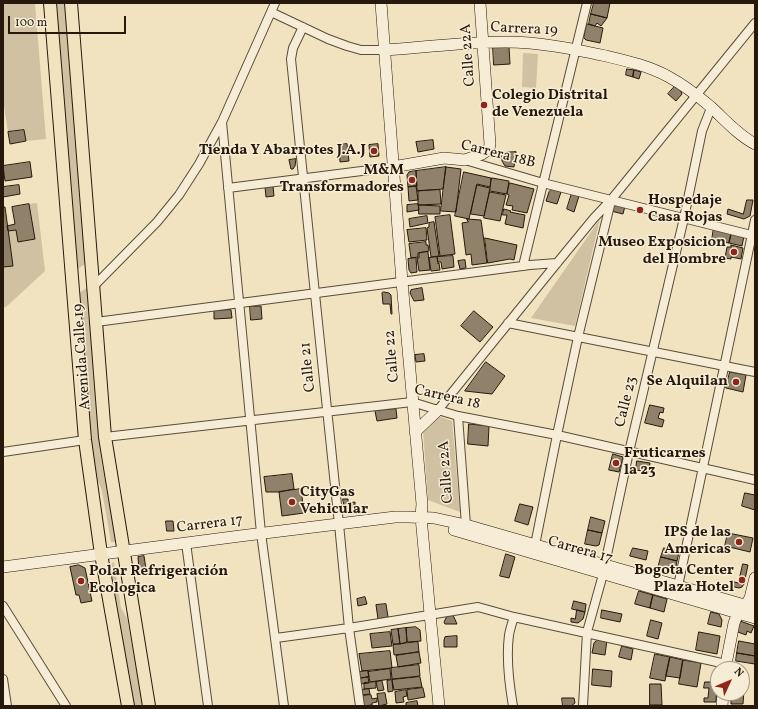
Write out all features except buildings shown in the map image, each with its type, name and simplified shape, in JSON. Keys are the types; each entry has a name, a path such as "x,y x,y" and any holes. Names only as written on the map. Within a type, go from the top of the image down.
{"main road":[{"name":"Avenida Calle 19","path":"50,3 85,440 101,554 128,706"},
{"name":"Avenida Calle 19","path":"71,3 105,437 149,706"}],"street":[{"path":"93,287 157,222 179,195 199,164 222,122 275,3"},
{"name":"Calle 22","path":"381,3 402,282 422,504 421,517 439,706"},
{"name":"Calle 22A","path":"465,160 482,154 489,149 490,144 480,3"},
{"path":"526,266 543,183 587,3"},
{"name":"Carrera 19","path":"271,12 328,39 361,50 385,50 483,43 527,43 576,49 639,64 670,77 696,95 742,136 755,144"},
{"path":"415,432 438,410 755,23"},
{"name":"Calle 21","path":"303,27 293,48 291,59 314,294 340,524 349,628 360,706"},
{"name":"Calle 23","path":"582,706 587,632 604,569 629,452 684,218 702,131 711,108"},
{"path":"222,122 250,420 262,533 284,706"},
{"name":"Carrera 18B","path":"228,188 393,167 444,158 465,160 543,183 754,235"},
{"path":"535,545 578,337 611,200"},
{"path":"678,586 724,367 754,235 755,220"},
{"path":"96,322 557,263"},
{"path":"508,323 755,372"},
{"name":"Carrera 18","path":"105,437 412,402 458,416 557,435 755,480"},
{"name":"Calle 22A","path":"458,416 466,526"},
{"path":"3,452 85,440"},
{"name":"Carrera 17","path":"3,567 395,517 421,517 434,518 466,526 535,545 604,569 678,586 746,609 755,618"},
{"name":"Carrera 17","path":"421,517 436,524 461,532 604,569 746,609"},
{"path":"186,543 208,706"},
{"path":"726,661 734,623 746,609 755,578"},
{"path":"3,606 66,706"},
{"path":"276,638 478,607 514,617 587,632 710,662"},
{"path":"513,706 509,685 508,653 509,634 514,617"},
{"path":"3,680 7,706"}],"shaded area":[{"path":"3,3 35,3 46,139 26,141 24,130 8,132 3,100"},
{"path":"56,3 65,3 85,264 76,270"},
{"path":"523,53 538,54 536,88 522,87"},
{"path":"37,203 45,271 6,307 3,307 3,267 13,266 8,231 16,230 18,242 35,239 29,204"},
{"path":"600,219 575,326 531,318"},
{"path":"88,287 101,458 116,542 111,542 102,491 95,473 89,423 79,293"},
{"path":"438,416 452,421 460,512 428,500 423,430"},
{"path":"114,562 121,608 127,618 143,706 133,706 109,564"}],"place":[{"name":"Colegio Distrital de Venezuela","path":"484,105"},
{"name":"Tienda Y Abarrotes J.A.J","path":"374,151"},
{"name":"M&M Transformadores","path":"412,180"},
{"name":"Hospedaje Casa Rojas","path":"640,210"},
{"name":"Museo Exposicion del Hombre","path":"734,252"},
{"name":"Se Alquilan","path":"736,382"},
{"name":"Fruticarnes la 23","path":"616,463"},
{"name":"CityGas Vehicular","path":"292,502"},
{"name":"IPS de las Americas","path":"739,542"},
{"name":"Bogota Center Plaza Hotel","path":"742,580"},
{"name":"Polar Refrigeración Ecologica","path":"81,581"}]}
